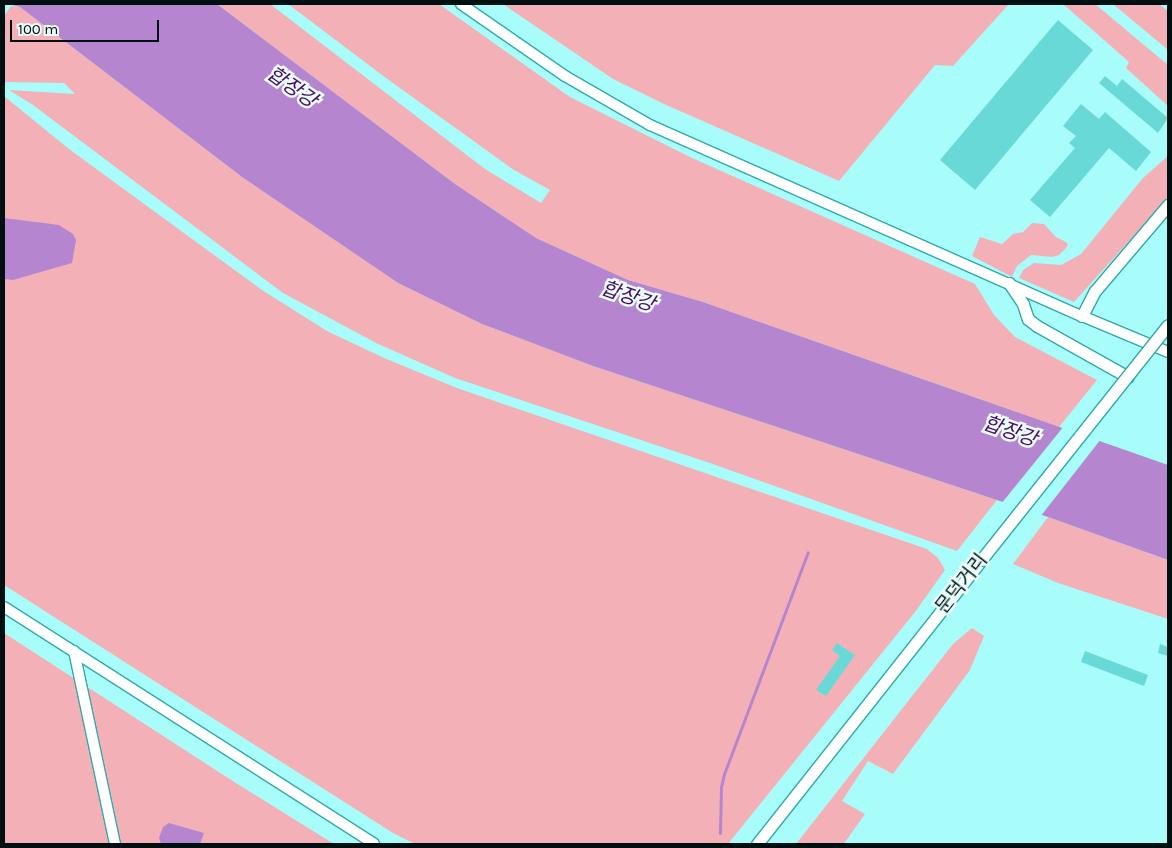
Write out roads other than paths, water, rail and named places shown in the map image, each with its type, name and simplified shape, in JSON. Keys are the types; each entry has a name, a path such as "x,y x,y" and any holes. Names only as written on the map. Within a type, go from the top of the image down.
{"main road":[{"path":"1082,316 1095,292 1168,205"},
{"path":"1009,283 1023,304 1028,319 1037,326 1128,377"},
{"name":"문덕거리","path":"756,844 1128,377 1168,324"}],"street":[{"path":"461,4 566,76 650,125 1082,316 1168,352"},
{"path":"4,607 374,844"},
{"path":"74,651 115,844"}],"water":[{"name":"합장강","path":"8,4 217,4 455,184 536,238 628,280 703,302 1168,465 1168,560 1048,517 593,366 482,324 398,283 242,177 20,7"},
{"path":"4,218 59,225 73,234 76,240 72,263 13,280 4,279"},
{"path":"169,823 204,833 200,844 161,844 159,838 163,827"}],"waterway":[{"path":"720,833 721,787 724,774 808,552"}]}
